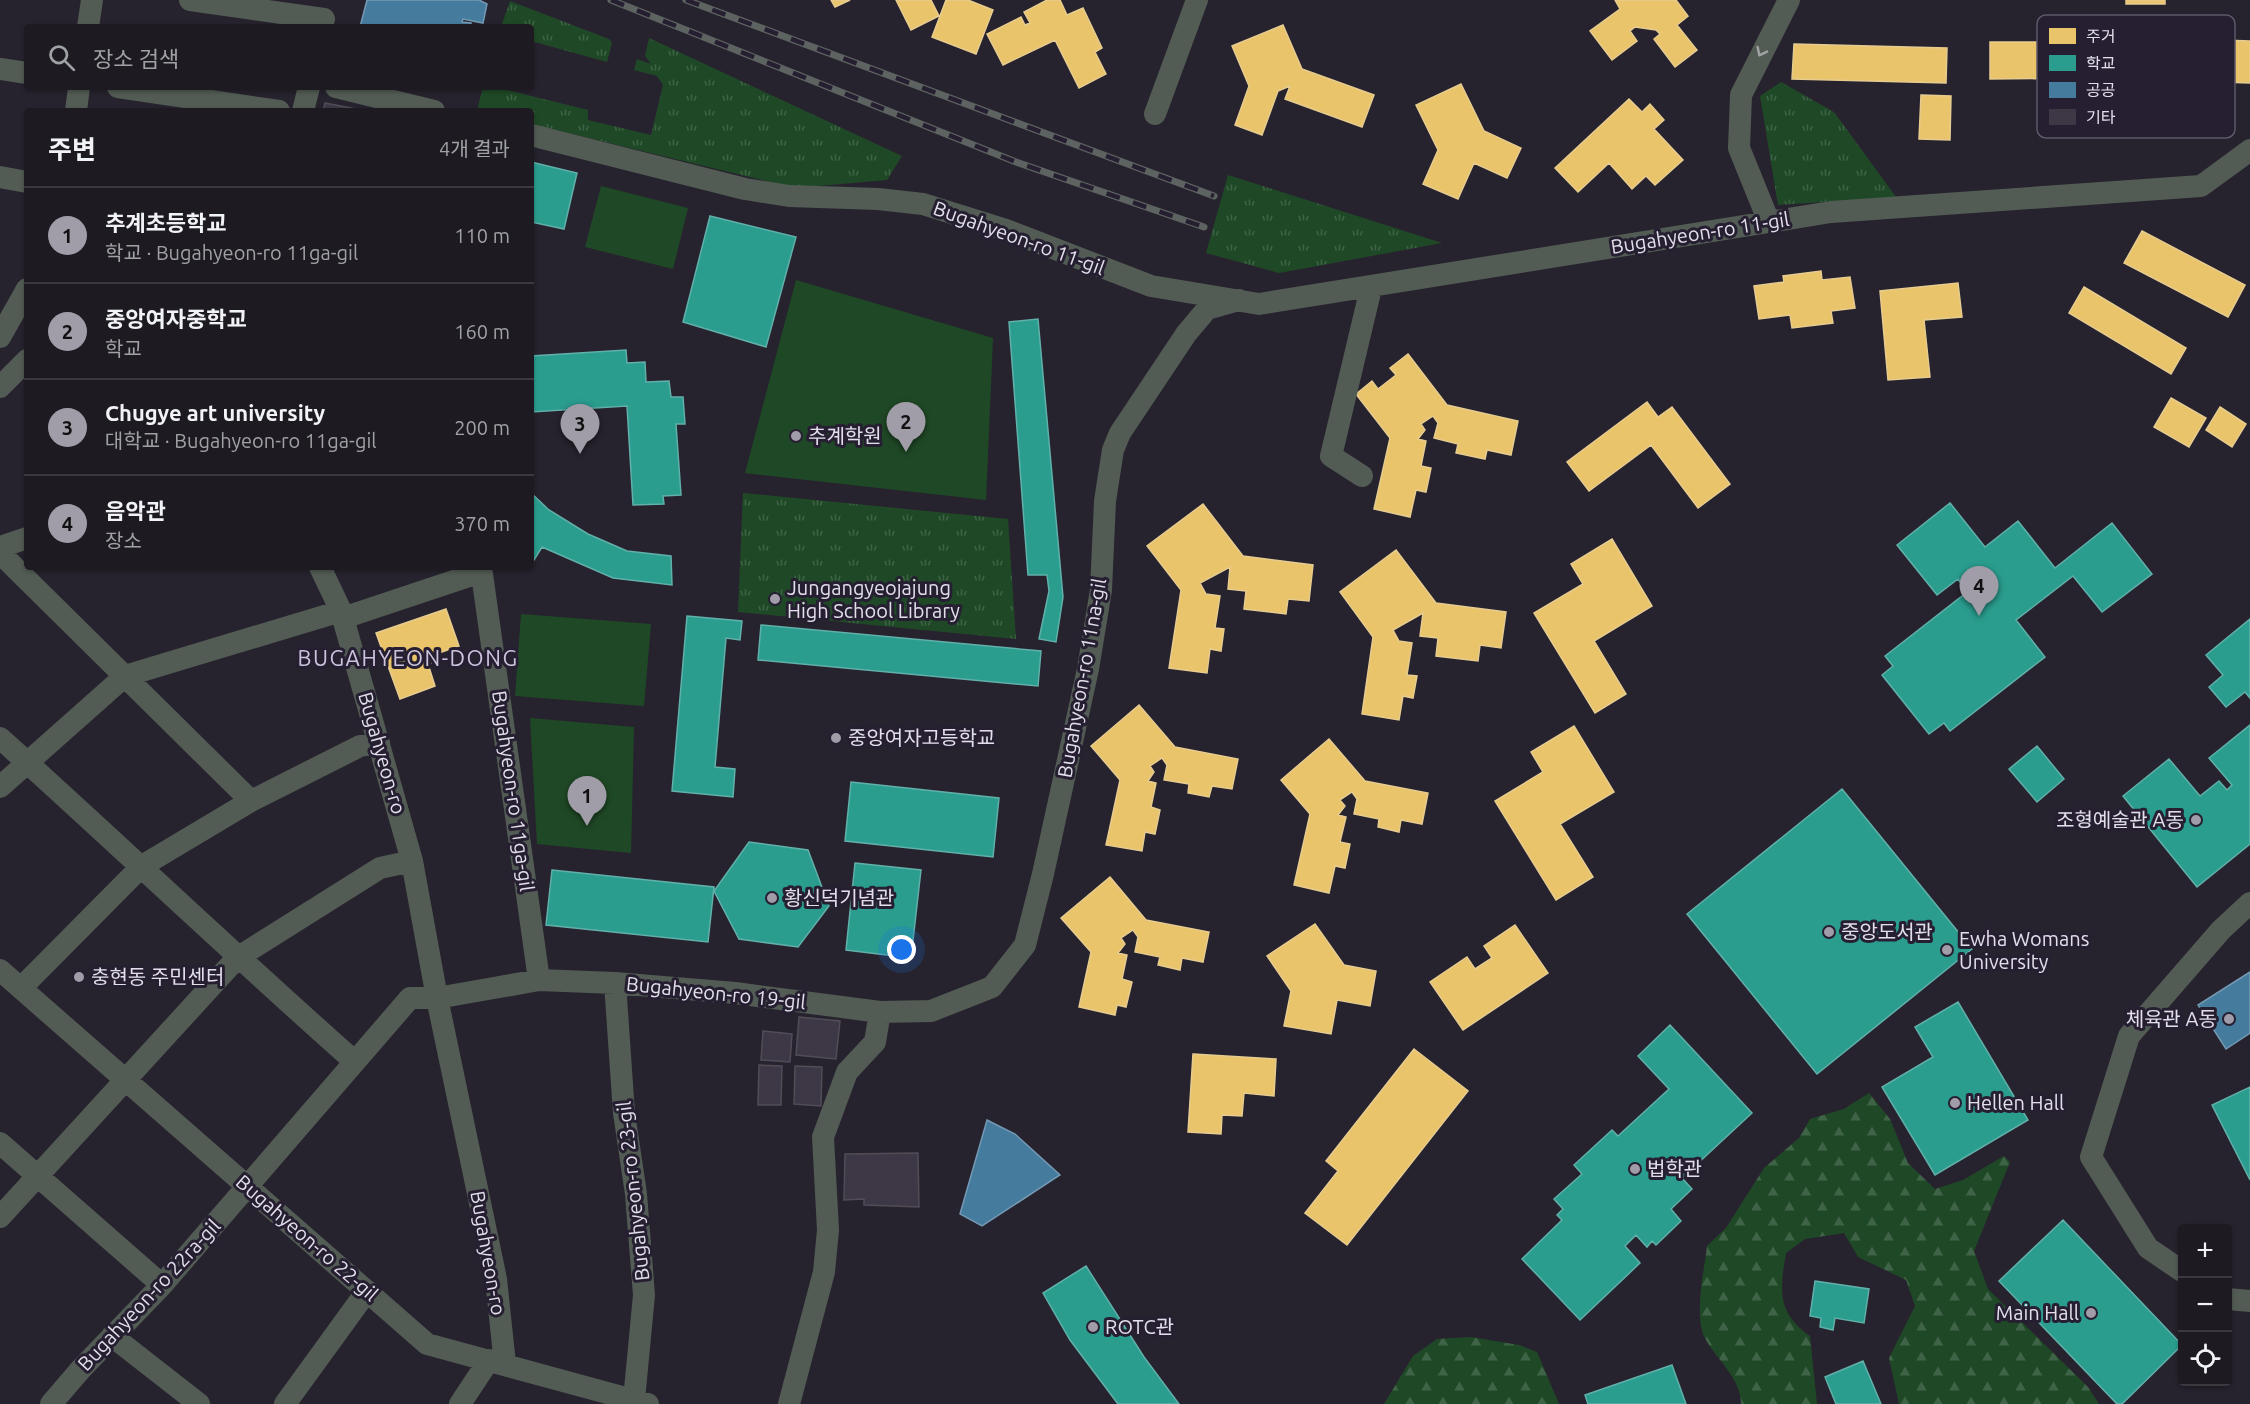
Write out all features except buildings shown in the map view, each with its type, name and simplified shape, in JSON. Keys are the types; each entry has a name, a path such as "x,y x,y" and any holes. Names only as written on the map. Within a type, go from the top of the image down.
{"street":[{"path":"88,24 92,0"},
{"path":"190,0 325,15"},
{"path":"1155,114 1197,0"},
{"path":"1769,222 1739,148 1741,95 1789,0"},
{"path":"0,69 24,73"},
{"path":"76,108 79,90"},
{"path":"138,90 259,108"},
{"path":"304,108 308,90"},
{"path":"348,90 422,108"},
{"name":"Bugahyeon-ro 11-gil","path":"534,136 745,189 789,196 878,199 923,204 1006,230 1151,286 1249,302 1371,288 1831,212 2201,186 2250,150"},
{"path":"0,177 24,181"},
{"path":"1362,476 1331,456 1371,288"},
{"path":"24,294 0,337 24,347"},
{"name":"Bugahyeon-ro 11na-gil","path":"992,987 1025,945 1069,760 1101,590 1105,501 1113,450 1120,433 1207,309 1249,302"},
{"path":"0,387 24,363"},
{"path":"0,547 24,539"},
{"path":"0,553 251,801"},
{"name":"Bugahyeon-ro","path":"321,570 342,614 412,861 436,998 496,1279 497,1362"},
{"path":"0,787 125,676 342,614 478,570"},
{"name":"Bugahyeon-ro 11ga-gil","path":"481,570 539,980"},
{"path":"0,738 142,866 237,958 354,1061"},
{"path":"21,988 142,866 251,801 360,746 380,743"},
{"path":"0,1217 237,958 380,868 412,861"},
{"path":"2178,1268 2148,1248 2091,1157 2128,1036 2221,930 2250,903"},
{"name":"Bugahyeon-ro 22-gil","path":"0,970 427,1344 497,1362"},
{"name":"Bugahyeon-ro 19-gil","path":"436,998 539,980 615,983 735,993 880,1012 931,1011 992,987"},
{"name":"Bugahyeon-ro 23-gil","path":"615,983 624,1113 636,1194 644,1295 638,1403"},
{"path":"248,1187 410,998 436,998"},
{"path":"789,1404 824,1272 828,1230 823,1137 847,1072 875,1042 880,1012"},
{"path":"0,1143 162,1285"},
{"name":"Bugahyeon-ro 22ra-gil","path":"51,1404 162,1285 248,1187"},
{"path":"285,1404 367,1291"},
{"path":"2232,1299 2250,1301"},
{"path":"112,1336 199,1404"},
{"path":"460,1404 497,1362 638,1403"}],"green space":[{"path":"510,1 609,39 612,43 607,62 534,42 534,24 502,24"},
{"path":"649,38 902,156 887,180 795,188 534,125 534,108 478,108 482,90 507,90 588,110 588,120 651,135 663,85 657,76 634,70 637,59 651,64 645,56"},
{"path":"1781,82 1834,112 1896,197 1778,205 1760,96"},
{"path":"1228,175 1442,243 1279,273 1206,253"},
{"path":"601,186 688,208 673,269 585,247"},
{"path":"796,280 993,338 986,500 745,473"},
{"path":"743,493 1008,519 1016,639 738,612"},
{"path":"521,614 651,624 644,706 515,696"},
{"path":"530,718 634,727 631,853 537,844"},
{"path":"1869,1093 1890,1119 1908,1163 1935,1189 1963,1180 2004,1156 2010,1162 1974,1251 1988,1289 2088,1387 2099,1404 1899,1404 1889,1358 1915,1306 1906,1280 1858,1257 1844,1233 1805,1239 1786,1253 1782,1278 1786,1309 1799,1327 1810,1336 1817,1404 1741,1404 1736,1384 1710,1347 1702,1331 1700,1300 1707,1246 1726,1228 1764,1168 1799,1138 1810,1119 1844,1109"},
{"path":"1471,1337 1519,1345 1537,1352 1559,1404 1384,1404 1413,1356 1437,1339"}],"railway":[{"path":"611,0 1016,162 1204,227"},
{"path":"686,0 1214,196"}],"place":[{"name":"추계학원","path":"796,436"},
{"name":"중앙여자중학교","path":"906,452"},
{"name":"Chugye art university","path":"580,454"},
{"name":"Jungangyeojajung High School Library","path":"775,599"},
{"name":"음악관","path":"1979,616"},
{"name":"중앙여자고등학교","path":"836,738"},
{"name":"조형예술관 A동","path":"2196,820"},
{"name":"추계초등학교","path":"587,826"},
{"name":"황신덕기념관","path":"772,898"},
{"name":"중앙도서관","path":"1829,932"},
{"name":"Ewha Womans University","path":"1947,950"},
{"name":"충현동 주민센터","path":"79,977"},
{"name":"체육관 A동","path":"2229,1019"},
{"name":"Hellen Hall","path":"1955,1103"},
{"name":"법학관","path":"1635,1169"},
{"name":"Main Hall","path":"2091,1313"},
{"name":"ROTC관","path":"1093,1327"}],"district":[{"name":"BUGAHYEON-DONG","path":"408,658"}]}
